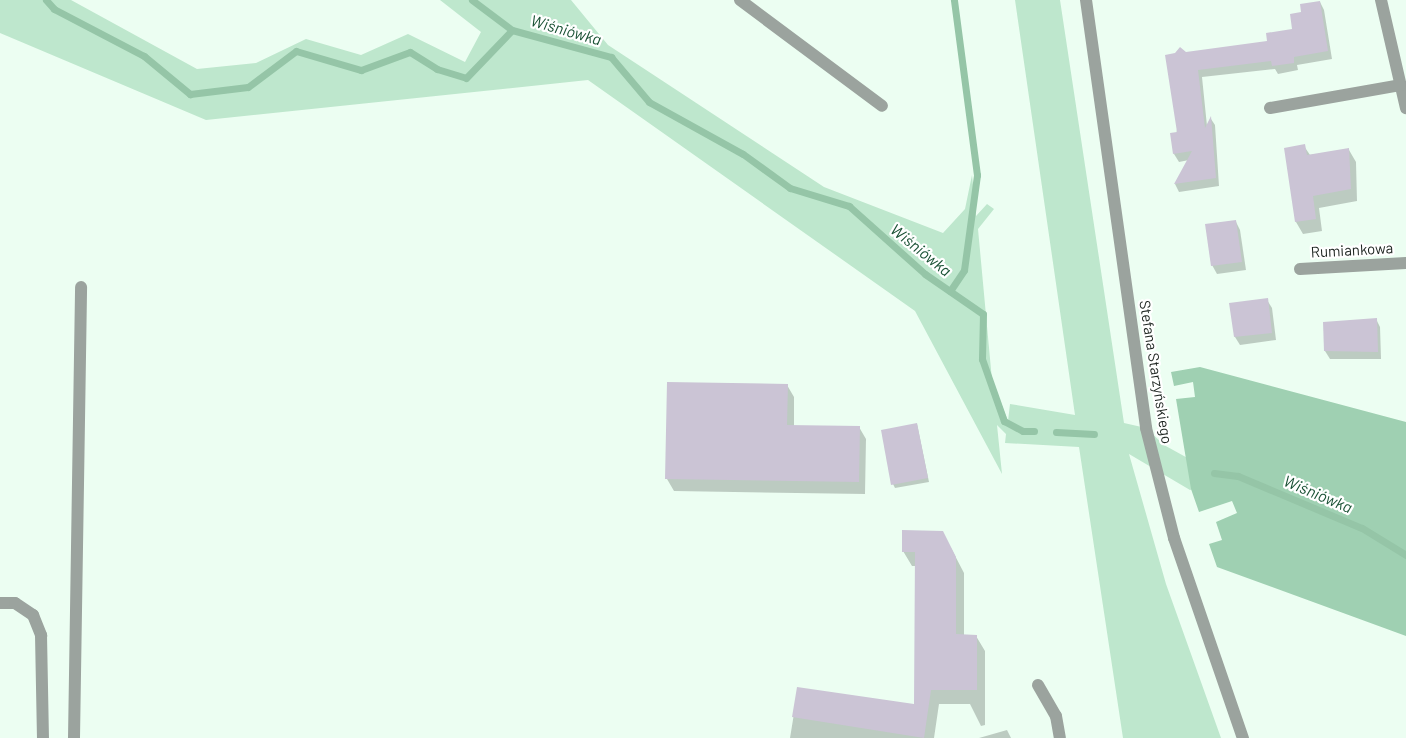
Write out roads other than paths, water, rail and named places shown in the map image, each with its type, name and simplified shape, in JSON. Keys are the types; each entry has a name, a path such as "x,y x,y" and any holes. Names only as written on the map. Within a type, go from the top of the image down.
{"street":[{"path":"740,0 882,106"},
{"name":"Stefana Starzyńskiego","path":"1086,0 1146,428 1184,569 1243,738"},
{"path":"1381,0 1406,108"},
{"path":"1270,108 1400,85"},
{"name":"Rumiankowa","path":"1300,269 1406,263"},
{"path":"74,738 81,287"},
{"path":"0,603 15,603 33,615 41,636 43,738"},
{"path":"1038,685 1056,716 1060,738"}],"waterway":[{"name":"Wiśniówka","path":"46,0 54,9 144,56 190,94 248,87 296,51 361,70 410,52 437,69 466,78 512,30 611,57 649,102 743,154 790,188 849,206 925,274 983,314 982,359 1004,421 1023,431 1034,431"},
{"path":"472,0 512,30"},
{"path":"950,291 964,270 977,175 954,0"},
{"name":"Wiśniówka","path":"1056,432 1094,434"},
{"name":"Wiśniówka","path":"1214,473 1238,476 1362,528 1406,555"}]}
